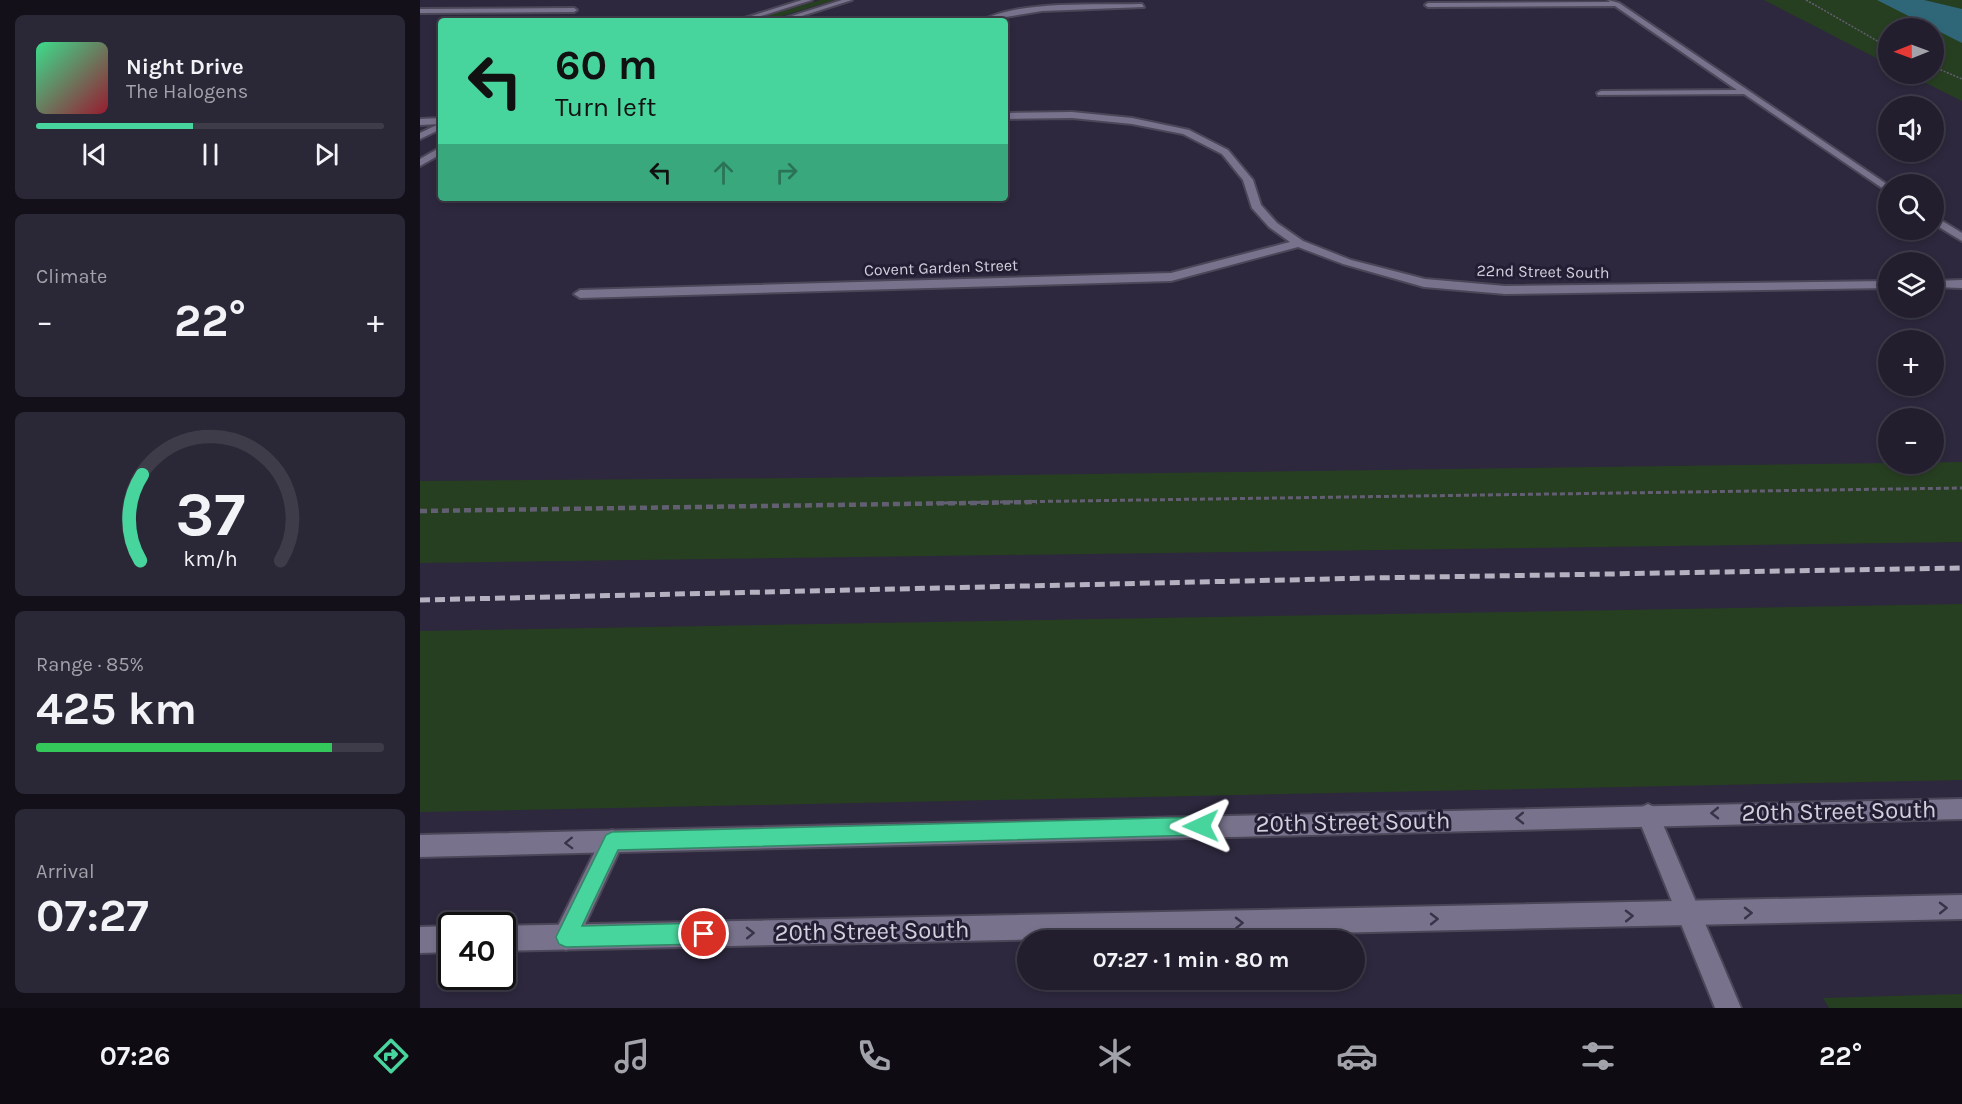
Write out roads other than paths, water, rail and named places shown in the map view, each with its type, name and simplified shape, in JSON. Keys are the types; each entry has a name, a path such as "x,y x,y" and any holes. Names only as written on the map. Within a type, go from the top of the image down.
{"street":[{"path":"748,18 809,0"},
{"path":"789,18 849,0"},
{"path":"1428,5 1614,2 1878,182"},
{"path":"994,18 1039,9 1142,6"},
{"path":"420,11 574,10"},
{"path":"420,21 443,11"},
{"path":"1601,93 1746,92"},
{"name":"22nd Street South","path":"1008,116 1072,116 1132,121 1186,132 1225,152 1248,180 1256,206 1273,225 1299,243 1347,262 1424,283 1505,290 1878,285"},
{"path":"420,122 438,122"},
{"path":"420,136 438,127"},
{"path":"420,163 438,152"},
{"path":"1944,226 1962,238"},
{"name":"Covent Garden Street","path":"580,294 1171,277 1299,243"},
{"path":"1944,284 1962,284"},
{"name":"20th Street South","path":"420,846 1648,814 1962,809"},
{"path":"1648,814 1728,1008"},
{"path":"566,937 612,841"},
{"name":"20th Street South","path":"516,938 1962,907"},
{"path":"420,940 438,939"}],"water":[{"path":"1877,0 1924,0 1962,9 1962,43 1944,34 1944,18 1913,18"}],"railway":[{"path":"420,600 1371,578 1962,568"}]}
